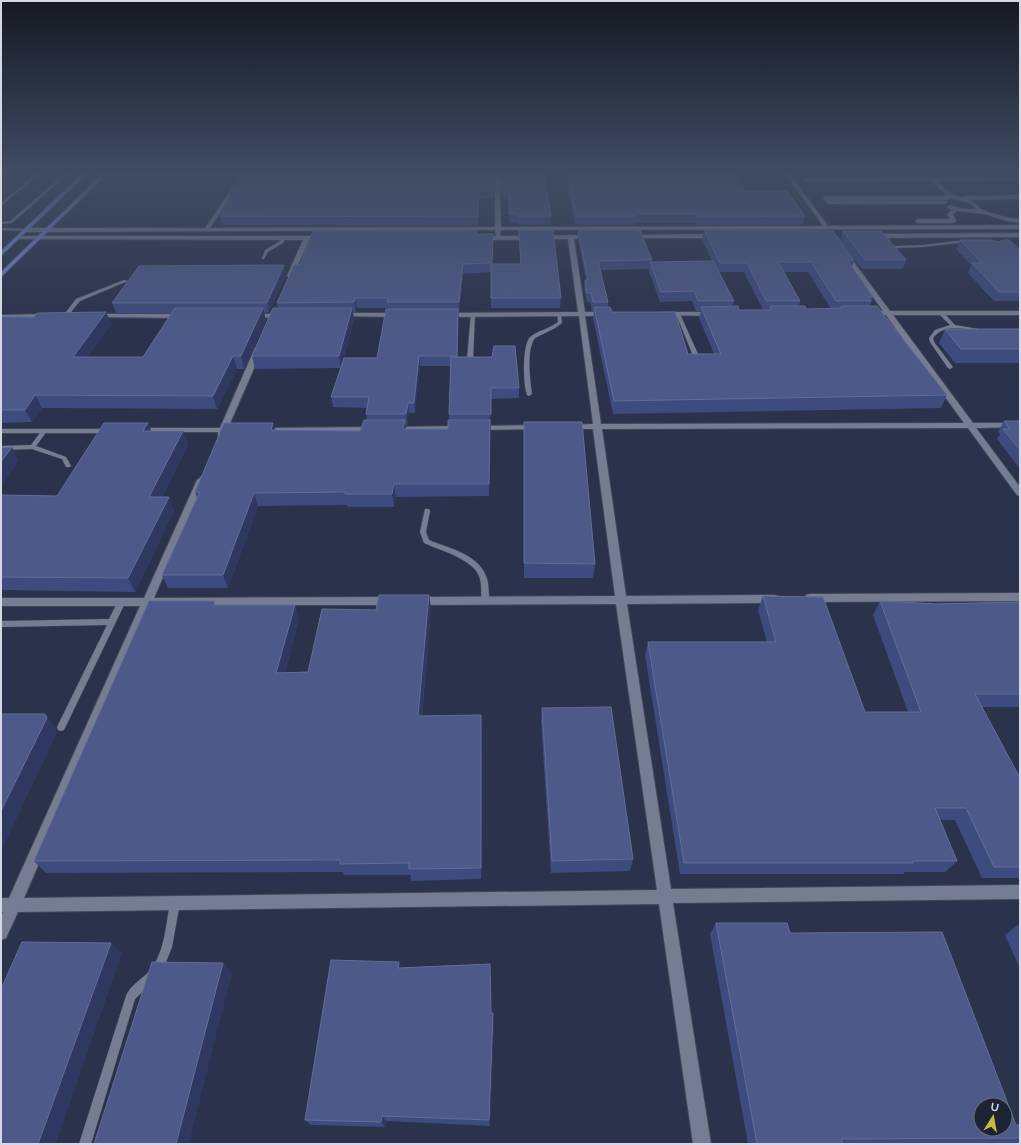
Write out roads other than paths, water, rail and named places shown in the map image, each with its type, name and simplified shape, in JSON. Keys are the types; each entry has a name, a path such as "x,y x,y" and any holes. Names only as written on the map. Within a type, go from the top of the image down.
{"main road":[{"path":"1,254 31,226"},
{"path":"1,275 52,226"}],"street":[{"path":"206,230 208,226"},
{"path":"27,230 1020,227"},
{"path":"497,229 499,238"},
{"path":"863,236 1020,235"},
{"path":"627,237 721,236"},
{"path":"571,237 581,314 599,426 621,600 702,1144"},
{"path":"476,238 595,237"},
{"path":"18,238 330,238"},
{"path":"285,288 307,238"},
{"path":"841,249 1020,493"},
{"path":"864,313 1020,313"},
{"path":"433,315 618,314"},
{"path":"656,314 724,314"},
{"path":"331,316 401,315"},
{"path":"1,317 73,316"},
{"path":"89,316 192,316"},
{"path":"240,316 294,316"},
{"path":"217,444 263,338"},
{"path":"559,427 1020,425"},
{"path":"1,431 543,427"},
{"path":"1,933 7,905 148,601 204,472"},
{"path":"797,598 1020,597"},
{"path":"1,602 781,599"},
{"path":"7,905 1020,892"}],"lane":[{"path":"1,229 27,230"},
{"path":"895,247 967,242 957,235"},
{"path":"263,258 266,251 282,242 283,238"},
{"path":"65,316 78,300 126,281"},
{"path":"941,313 953,326"},
{"path":"470,360 473,314"},
{"path":"529,394 528,344 533,337 555,327 560,322 559,314"},
{"path":"678,314 699,364"},
{"path":"950,367 932,342 932,338 937,331 953,326 981,331"},
{"path":"33,448 44,431"},
{"path":"1,448 33,448 64,458 68,466"},
{"path":"427,511 423,532 426,540 457,553 475,564 483,575 485,601"},
{"path":"61,728 122,601"},
{"path":"1,624 111,622"},
{"path":"85,1144 131,996 140,985 157,970 160,964 175,903"}]}
